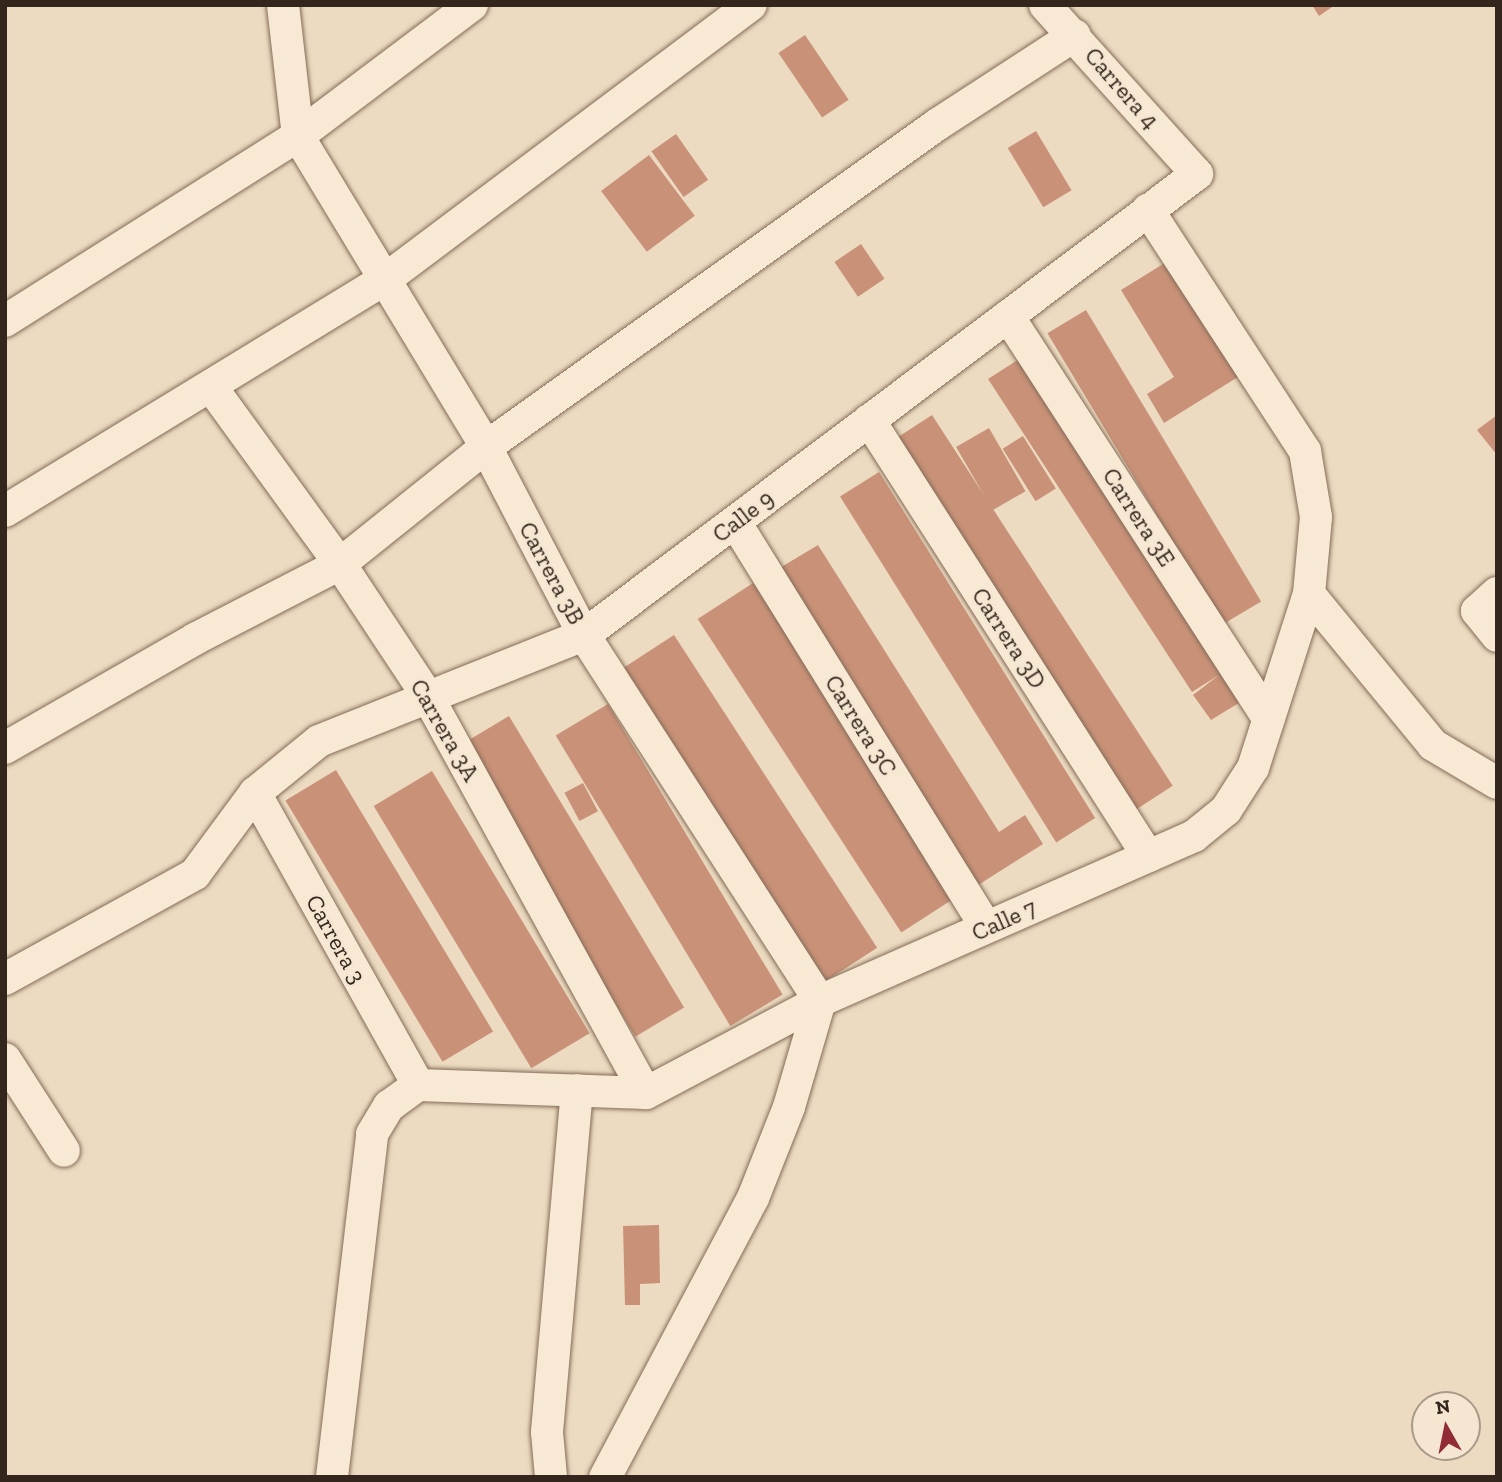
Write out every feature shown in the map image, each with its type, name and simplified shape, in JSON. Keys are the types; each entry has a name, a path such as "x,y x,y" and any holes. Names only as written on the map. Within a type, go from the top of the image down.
{"street":[{"path":"283,5 298,136"},
{"path":"5,321 298,136 472,5"},
{"path":"5,511 212,388 387,278 751,5"},
{"name":"Carrera 4","path":"1045,5 1075,34 1196,174"},
{"path":"5,748 195,639 340,564 486,447 938,124 1075,34"},
{"name":"Carrera 3B","path":"298,136 387,278 486,447 584,635 820,1001"},
{"name":"Calle 9","path":"5,979 195,873 254,793 319,741 584,635 1196,174"},
{"name":"Calle 7","path":"646,1093 820,1001 1194,836 1226,810 1253,768 1309,594 1316,517 1305,451 1148,210"},
{"name":"Carrera 3E","path":"1008,316 1269,719"},
{"name":"Carrera 3A","path":"212,388 340,564 428,697 646,1093"},
{"name":"Carrera 3D","path":"869,420 1147,856"},
{"name":"Carrera 3C","path":"735,522 986,927"},
{"path":"1497,593 1478,611 1497,636"},
{"path":"1309,594 1433,745 1497,783"},
{"name":"Carrera 3","path":"254,793 418,1085"},
{"path":"605,1477 753,1198 789,1107 820,1001"},
{"path":"5,1059 64,1150"},
{"path":"331,1477 372,1134 390,1105 418,1085 646,1093"},
{"path":"551,1477 547,1432 577,1090"}],"building":[{"path":"1312,5 1335,5 1319,16"},
{"path":"805,35 849,100 822,118 778,53"},
{"path":"1036,131 1072,190 1043,207 1008,148"},
{"path":"676,134 708,180 684,197 651,151"},
{"path":"649,155 695,216 647,252 601,191"},
{"path":"861,244 884,279 858,297 834,262"},
{"path":"1168,261 1238,377 1164,423 1147,394 1174,377 1121,290"},
{"path":"1086,310 1261,601 1223,625 1047,333"},
{"path":"1019,359 1242,701 1211,720 1193,695 1219,675 1192,692 988,379"},
{"path":"932,415 1173,786 1131,813 890,442"},
{"path":"1497,415 1497,455 1477,430"},
{"path":"989,428 1026,491 993,510 956,447"},
{"path":"1023,436 1056,489 1036,501 1003,449"},
{"path":"879,472 1095,818 1056,842 840,496"},
{"path":"818,545 999,832 1025,815 1043,844 975,887 778,569"},
{"path":"753,583 957,897 901,933 698,619"},
{"path":"674,635 877,948 826,981 623,668"},
{"path":"608,704 783,995 730,1026 556,735"},
{"path":"509,716 684,1007 635,1037 460,745"},
{"path":"336,770 493,1031 443,1062 285,800"},
{"path":"432,771 590,1033 531,1068 374,806"},
{"path":"583,783 598,811 579,821 564,793"},
{"path":"659,1225 660,1283 640,1284 640,1305 625,1305 623,1226"}]}
